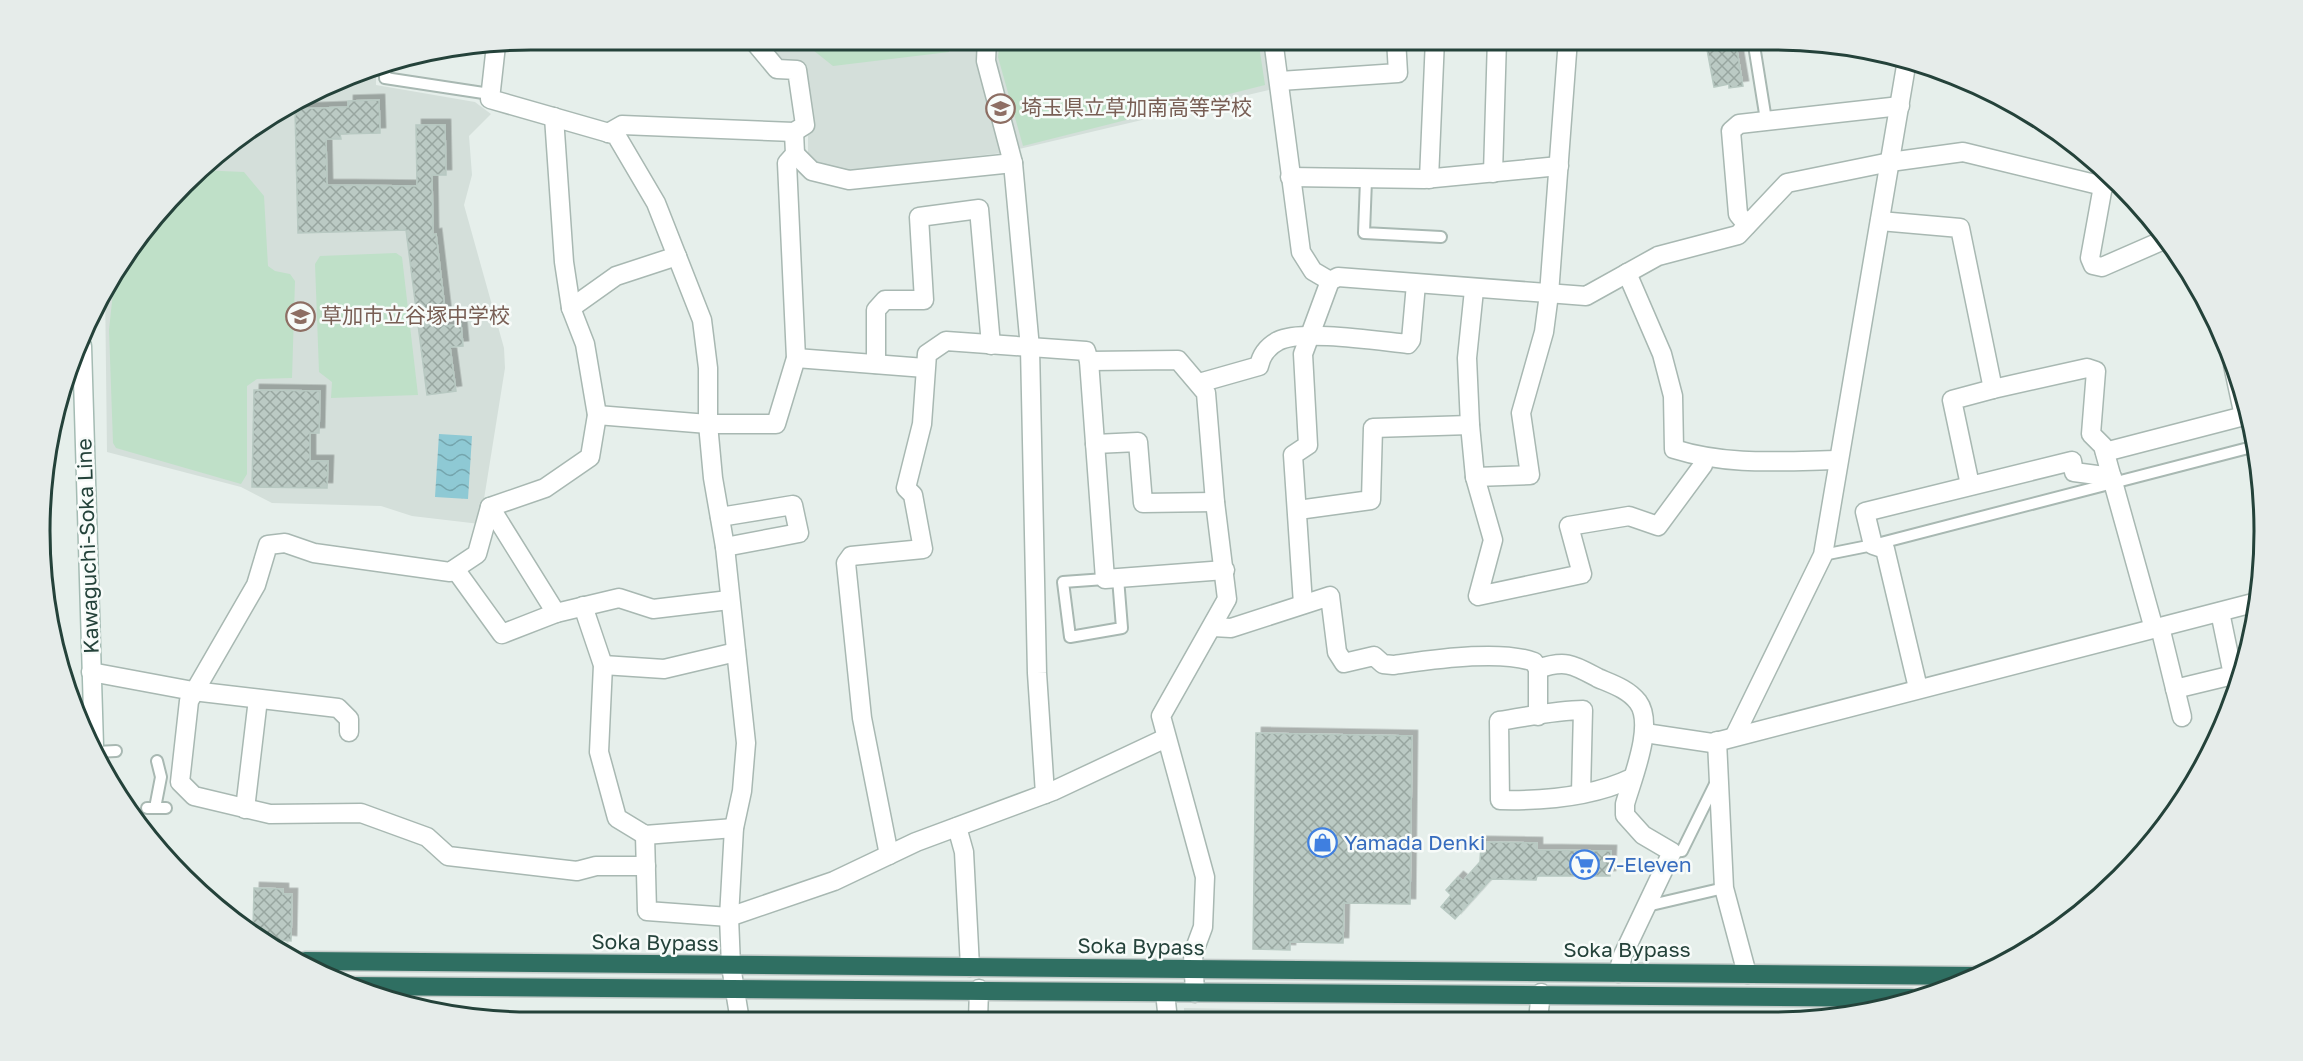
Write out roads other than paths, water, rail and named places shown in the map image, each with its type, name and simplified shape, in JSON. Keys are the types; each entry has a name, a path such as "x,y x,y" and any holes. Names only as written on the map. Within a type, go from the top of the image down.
{"highway":[{"name":"Soka Bypass","path":"316,961 1955,976"},
{"name":"Soka Bypass","path":"376,986 979,989 1165,993 1541,993 1868,1002"}],"street":[{"path":"608,133 622,125 794,132 805,125 797,70 777,69 761,50"},
{"path":"986,50 986,61 1014,163 1030,348 1037,673 1045,794"},
{"path":"1275,50 1301,252 1312,271 1330,281"},
{"path":"1280,81 1398,73 1397,50"},
{"path":"1429,179 1435,50"},
{"path":"1493,173 1497,50"},
{"path":"1474,477 1530,475 1521,413 1544,332 1549,294 1567,50"},
{"path":"495,51 490,99 616,135 656,203 702,320 708,368 708,424 725,547 746,743 742,791 734,828 729,917 731,966 738,1012"},
{"path":"1735,735 1823,555 1906,69"},
{"path":"1747,225 1738,214 1731,131 1739,124 1900,106"},
{"path":"490,507 545,488 590,457 597,415 585,344 571,308 564,262 554,117"},
{"path":"794,132 795,154 812,171 849,180 1014,163"},
{"path":"1303,604 1293,455 1308,445 1303,354 1330,281 1338,277 1474,290 1586,296 1658,256 1738,235 1787,183 1890,162 1963,152 2104,182"},
{"path":"597,415 708,424 776,424 796,358 787,163 795,154"},
{"path":"1290,177 1366,180 1429,179 1559,166"},
{"path":"2108,186 2090,258 2093,265 2102,267 2157,243"},
{"path":"876,364 876,310 885,300 924,300 919,217 980,208 991,345"},
{"path":"1880,221 1960,228 1993,389"},
{"path":"571,308 616,276 677,256"},
{"path":"1627,273 1665,364 1673,396 1674,449 1704,458 1732,462 1839,460"},
{"path":"1199,383 1259,366 1262,355 1278,341 1309,336 1408,344 1411,340 1416,284"},
{"path":"1474,290 1467,358 1470,425 1474,477 1493,540 1478,596 1582,574 1569,526 1629,516 1658,526 1702,465 1704,458"},
{"path":"889,855 862,718 846,563 851,556 923,549 913,495 906,488 922,424 927,354 946,341 1086,351 1089,361 1095,444 1111,578 1225,570"},
{"name":"Kawaguchi-Soka Line","path":"82,356 93,731"},
{"path":"796,358 925,368"},
{"path":"1089,361 1178,360 1206,393 1215,502 1227,599 1161,716 1205,877 1203,927 1192,954 1195,993"},
{"path":"1970,485 1952,400 2087,368 2096,371 2091,434 2103,446 2105,452 2182,717"},
{"path":"2105,452 2240,417"},
{"path":"1298,510 1371,500 1373,428 1470,425"},
{"path":"1095,444 1138,442 1143,502 1215,502"},
{"path":"1918,688 1885,549 1873,545 1865,512 2072,461 2074,472 2112,480"},
{"path":"720,517 794,505 799,533 725,547"},
{"path":"490,507 477,554 450,572 314,553 285,543 268,545 256,585 189,701 180,782 194,796 270,814 361,813 427,837 448,855 577,871 596,866 646,866"},
{"path":"490,507 556,614"},
{"path":"455,569 502,634 556,614 619,598 653,609 729,600"},
{"path":"1213,627 1231,628 1330,596 1333,602 1336,652 1344,663 1374,656 1383,664 1393,665 1467,657 1525,658 1534,662 1538,669 1538,716"},
{"path":"1645,733 1712,743 1735,735 2247,605"},
{"path":"583,606 603,665 598,752 617,818 645,835 734,828"},
{"path":"2220,612 2232,671"},
{"path":"603,665 664,669 736,652"},
{"path":"1538,669 1552,664 1572,663 1623,689 1638,702 1644,716 1645,733 1625,804 1625,815 1643,835 1672,852 1623,955 1618,973"},
{"path":"91,672 166,693 193,691 338,708 349,718 349,732"},
{"path":"2175,689 2231,676"},
{"path":"245,809 258,699"},
{"path":"1581,793 1583,710 1558,710 1538,716 1498,721 1500,800 1539,801 1581,793 1632,778"},
{"path":"645,835 646,911 729,917 834,881 889,855 1045,794 1166,738"},
{"path":"1717,741 1724,888 1748,974"},
{"path":"957,827 964,852 970,967"},
{"path":"978,1012 979,989"},
{"path":"1165,993 1167,1012"},
{"path":"1539,1012 1541,993"}],"lane":[{"path":"1755,50 1766,120"},
{"path":"385,72 385,78 490,94"},
{"path":"1366,180 1364,233 1441,237"},
{"path":"1823,555 1873,545 2112,480 2246,448"},
{"path":"1111,578 1122,628 1070,637 1063,582 1111,578"},
{"path":"104,752 116,752"},
{"path":"156,808 161,777 157,761"},
{"path":"1672,852 1682,851 1718,777"},
{"path":"1647,906 1724,888"}],"water":[{"path":"439,434 472,436 468,499 435,497"}],"place":[{"name":"埼玉県立草加南高等学校","path":"1000,108"},
{"name":"草加市立谷塚中学校","path":"300,316"},
{"name":"Yamada Denki","path":"1323,843"},
{"name":"7-Eleven","path":"1584,865"}]}
